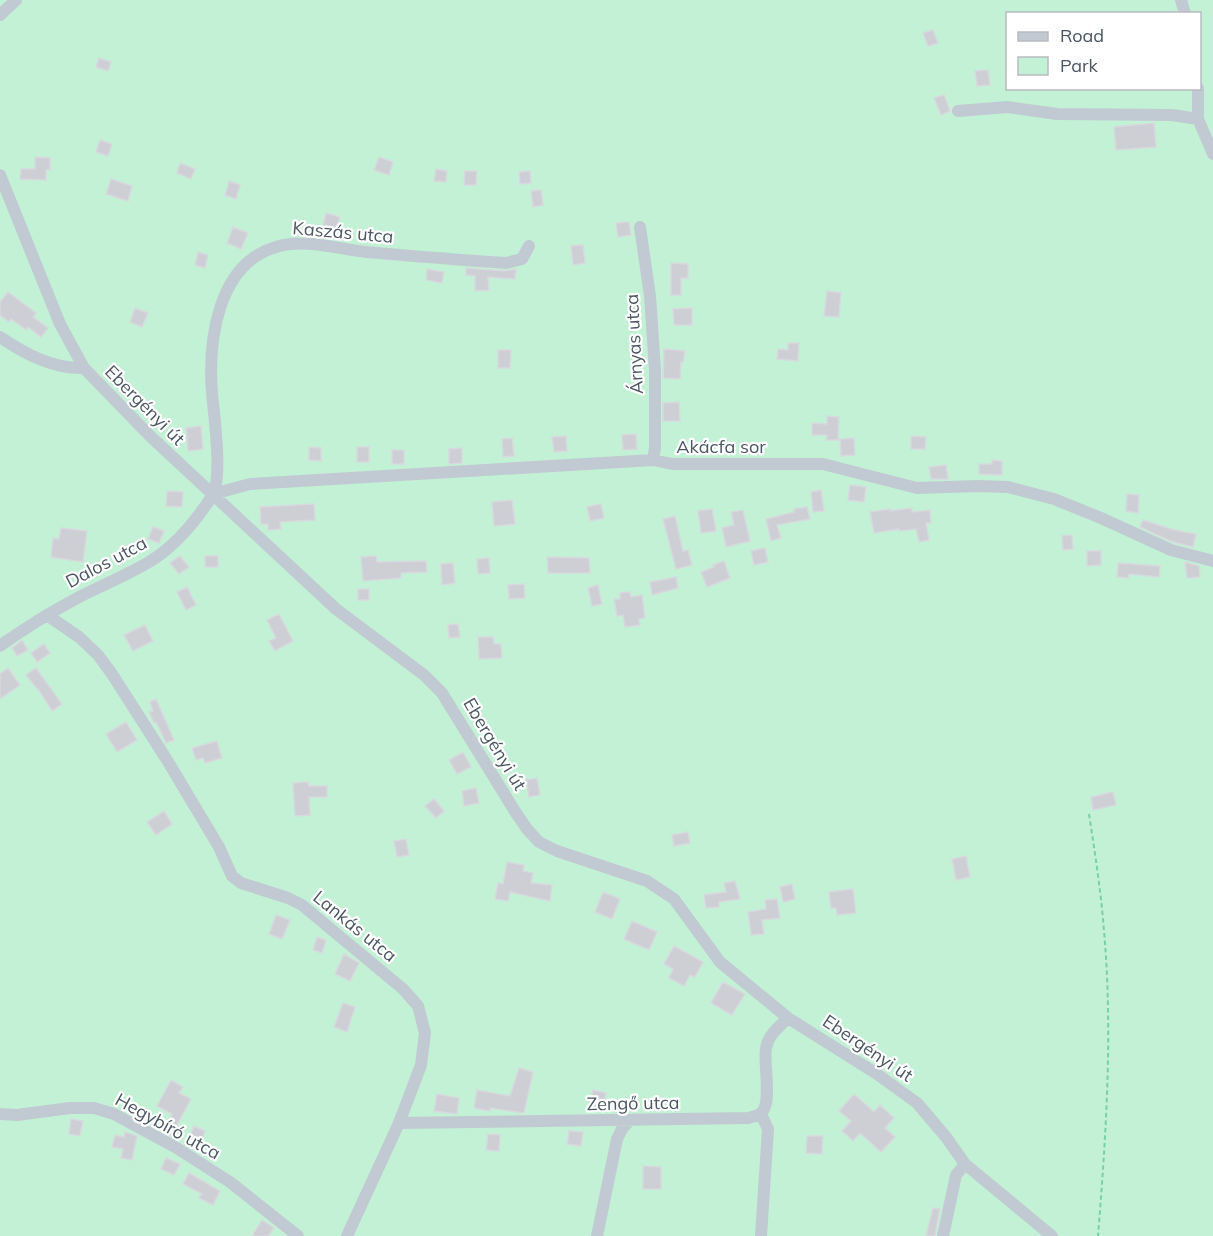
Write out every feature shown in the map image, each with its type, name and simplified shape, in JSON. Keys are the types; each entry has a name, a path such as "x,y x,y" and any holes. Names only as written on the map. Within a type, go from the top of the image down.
{"street":[{"path":"0,15 16,0"},
{"path":"1198,90 1198,119 1213,154"},
{"path":"958,111 1007,107 1057,114 1172,115 1198,119"},
{"name":"Ebergényi út","path":"0,175 60,324 84,368 150,436 336,609 424,675 442,693 526,829 539,842 556,851 647,881 674,898 720,962 788,1018 877,1074 916,1103 946,1137 965,1164 1052,1236"},
{"name":"Árnyas utca","path":"640,227 650,296 655,370 655,448 652,460"},
{"name":"Kaszás utca","path":"213,494 217,474 211,388 214,331 221,305 232,282 244,266 260,254 276,247 306,244 344,250 506,263 522,259 529,246"},
{"path":"0,337 19,349 57,366 84,368"},
{"name":"Akácfa sor","path":"213,494 250,484 652,460 672,464 823,464 917,488 1008,487 1054,500 1101,518 1171,550 1213,561"},
{"name":"Dalos utca","path":"0,646 47,615 144,565 176,542 213,494"},
{"name":"Lankás utca","path":"47,615 79,637 112,674 219,847 232,876 241,883 302,905 403,988 418,1006 425,1033 421,1065 399,1123 347,1236"},
{"path":"761,1236 768,1129 761,1113 765,1108 767,1092 765,1048 770,1036 788,1018"},
{"name":"Hegybíró utca","path":"0,1114 17,1115 70,1108 94,1108 114,1114 176,1147 230,1182 298,1236"},
{"name":"Zengő utca","path":"399,1123 748,1118 761,1113"},
{"path":"597,1236 617,1138 629,1121"},
{"path":"943,1236 956,1175 965,1164"}],"path":[{"path":"1089,814 1104,932 1107,1026 1104,1147 1098,1236"}],"green space":[{"path":"0,0 1213,0 1213,1236 0,1236"}],"building":[{"path":"933,30 938,43 928,46 923,33"},
{"path":"99,58 111,62 108,71 96,67"},
{"path":"988,70 990,85 977,86 975,71"},
{"path":"944,95 950,111 941,115 934,98"},
{"path":"1154,123 1156,147 1116,150 1114,127"},
{"path":"100,140 112,144 108,156 96,152"},
{"path":"35,157 50,158 50,170 46,170 46,180 20,179 21,169 35,169"},
{"path":"379,157 393,162 389,175 374,170"},
{"path":"180,163 195,169 191,179 177,173"},
{"path":"436,169 447,171 446,182 434,181"},
{"path":"465,171 477,171 476,185 464,185"},
{"path":"530,171 531,183 520,184 519,172"},
{"path":"111,179 132,186 128,201 106,194"},
{"path":"229,181 240,185 236,199 225,195"},
{"path":"541,190 543,205 533,207 531,191"},
{"path":"326,213 340,217 336,229 323,225"},
{"path":"629,222 631,235 618,237 616,223"},
{"path":"233,227 248,233 241,249 227,243"},
{"path":"583,245 585,263 573,265 571,246"},
{"path":"198,252 208,255 205,268 195,265"},
{"path":"671,263 688,264 688,278 681,278 681,295 671,295"},
{"path":"466,268 505,271 516,269 515,279 488,277 489,290 475,291 475,276 466,275"},
{"path":"427,269 444,272 442,283 426,280"},
{"path":"827,291 841,293 839,317 824,316"},
{"path":"8,292 36,313 33,317 48,328 41,337 28,327 26,330 11,319 9,322 0,315 0,302"},
{"path":"135,308 148,313 142,327 130,322"},
{"path":"692,308 692,325 674,325 673,309"},
{"path":"788,343 799,343 798,361 777,359 778,349 788,350"},
{"path":"664,349 685,351 683,362 681,362 680,379 663,378"},
{"path":"498,350 511,350 510,368 498,368"},
{"path":"679,402 680,421 663,421 663,403"},
{"path":"827,416 839,417 838,440 826,440 827,435 812,435 812,423 827,424"},
{"path":"201,426 203,449 188,451 186,428"},
{"path":"636,434 637,449 623,450 622,435"},
{"path":"566,436 567,451 554,452 552,437"},
{"path":"911,436 926,437 925,449 911,449"},
{"path":"512,438 514,456 503,457 502,439"},
{"path":"854,438 855,455 841,456 840,439"},
{"path":"309,447 321,448 321,461 309,460"},
{"path":"357,447 369,447 369,462 357,462"},
{"path":"462,448 462,463 449,464 449,449"},
{"path":"392,450 404,450 404,464 392,464"},
{"path":"992,460 1002,461 1002,475 979,474 979,464 992,464"},
{"path":"946,465 948,479 931,479 929,467"},
{"path":"850,485 866,487 864,502 848,500"},
{"path":"821,490 824,511 813,512 811,492"},
{"path":"167,491 183,492 182,507 166,506"},
{"path":"1127,494 1139,495 1138,513 1126,511"},
{"path":"512,500 515,524 494,526 492,502"},
{"path":"314,504 315,520 280,522 281,529 268,530 268,524 261,524 260,507"},
{"path":"601,504 604,518 590,521 587,507"},
{"path":"807,507 810,519 777,525 781,538 771,541 766,519"},
{"path":"912,508 912,512 930,510 931,523 926,523 929,540 919,542 916,529 874,533 870,512"},
{"path":"712,509 716,531 701,533 698,511"},
{"path":"743,510 750,541 726,547 722,528 734,525 731,512"},
{"path":"675,516 683,551 688,550 692,565 676,569 663,519"},
{"path":"1143,520 1196,534 1193,547 1170,541 1140,527"},
{"path":"153,527 164,531 159,543 148,539"},
{"path":"61,528 87,531 83,562 51,557 53,538 59,539"},
{"path":"1072,535 1073,549 1063,550 1062,536"},
{"path":"765,548 768,562 754,565 751,551"},
{"path":"1087,551 1101,551 1101,565 1087,566"},
{"path":"180,556 189,567 179,574 170,563"},
{"path":"205,556 218,556 218,567 205,567"},
{"path":"376,556 377,562 426,561 427,572 401,573 401,578 363,581 361,557"},
{"path":"547,557 589,558 590,573 548,573"},
{"path":"489,558 490,573 478,574 477,559"},
{"path":"724,561 730,578 707,587 701,572"},
{"path":"1185,562 1199,566 1200,577 1187,578"},
{"path":"453,563 455,583 442,585 441,564"},
{"path":"1118,563 1160,566 1159,577 1129,574 1128,578 1117,577"},
{"path":"676,577 678,588 652,595 650,582"},
{"path":"524,584 525,598 509,599 508,585"},
{"path":"598,585 602,604 592,606 588,588"},
{"path":"187,587 196,605 186,610 177,592"},
{"path":"358,589 369,589 369,600 358,600"},
{"path":"630,592 631,597 642,595 645,618 639,619 640,625 625,627 623,615 617,616 614,599 620,599 620,593"},
{"path":"279,614 293,641 275,651 269,641 276,638 267,620"},
{"path":"458,624 460,637 449,638 448,625"},
{"path":"145,625 153,641 133,651 124,635"},
{"path":"478,637 493,637 494,644 501,644 502,658 479,659"},
{"path":"22,640 28,650 17,656 12,648"},
{"path":"44,644 50,653 37,662 31,653"},
{"path":"8,668 20,685 0,699 0,674"},
{"path":"36,668 62,704 52,711 26,675"},
{"path":"156,699 174,740 166,743 149,712 153,711 150,702"},
{"path":"126,722 137,740 117,752 106,734"},
{"path":"217,741 222,758 205,763 203,758 196,760 192,748"},
{"path":"463,752 471,767 457,774 449,760"},
{"path":"537,778 540,795 529,797 526,780"},
{"path":"308,782 309,786 327,786 327,797 309,797 310,815 295,816 293,783"},
{"path":"476,788 479,803 464,806 462,791"},
{"path":"1113,792 1116,805 1093,810 1091,797"},
{"path":"434,799 444,811 436,818 425,806"},
{"path":"164,811 172,824 156,835 147,822"},
{"path":"688,832 690,843 674,846 672,835"},
{"path":"406,839 409,855 397,857 394,841"},
{"path":"966,856 970,877 956,880 952,859"},
{"path":"507,862 524,865 523,871 533,873 531,883 552,885 550,901 510,892 508,901 495,899 498,883 503,884"},
{"path":"735,881 740,899 719,902 719,907 706,908 704,895 726,892 724,883"},
{"path":"792,884 795,899 783,902 780,887"},
{"path":"853,889 856,913 837,915 836,908 831,908 829,892"},
{"path":"603,892 620,899 612,919 595,912"},
{"path":"777,899 780,918 762,920 764,934 751,935 748,912 766,909 765,900"},
{"path":"276,915 290,920 282,939 269,934"},
{"path":"632,921 657,932 649,950 624,939"},
{"path":"317,937 326,940 322,953 313,950"},
{"path":"674,946 703,962 695,977 690,975 684,986 669,978 673,969 664,964"},
{"path":"344,954 359,963 350,981 335,974"},
{"path":"723,982 745,994 732,1015 711,1003"},
{"path":"343,1003 355,1007 347,1032 334,1027"},
{"path":"519,1068 533,1072 524,1113 474,1108 477,1090 510,1096"},
{"path":"171,1080 183,1087 179,1093 191,1099 171,1136 164,1131 172,1114 157,1106"},
{"path":"593,1090 606,1093 602,1111 588,1108"},
{"path":"437,1094 459,1098 457,1114 434,1111"},
{"path":"854,1094 874,1112 880,1105 894,1118 885,1128 895,1137 881,1152 860,1133 853,1141 842,1131 851,1121 839,1111"},
{"path":"71,1119 83,1121 80,1136 69,1134"},
{"path":"194,1126 205,1131 199,1146 188,1141"},
{"path":"569,1131 583,1132 581,1146 567,1144"},
{"path":"125,1132 137,1136 132,1160 121,1158 123,1149 112,1147 115,1135 124,1137"},
{"path":"488,1134 500,1135 499,1151 486,1150"},
{"path":"807,1136 823,1136 822,1154 806,1153"},
{"path":"166,1158 180,1164 174,1175 161,1169"},
{"path":"643,1166 661,1167 661,1189 643,1189"},
{"path":"189,1173 220,1191 213,1205 199,1198 202,1194 183,1184"},
{"path":"933,1208 940,1209 935,1236 926,1236"},
{"path":"262,1220 274,1228 268,1236 252,1236"}]}
